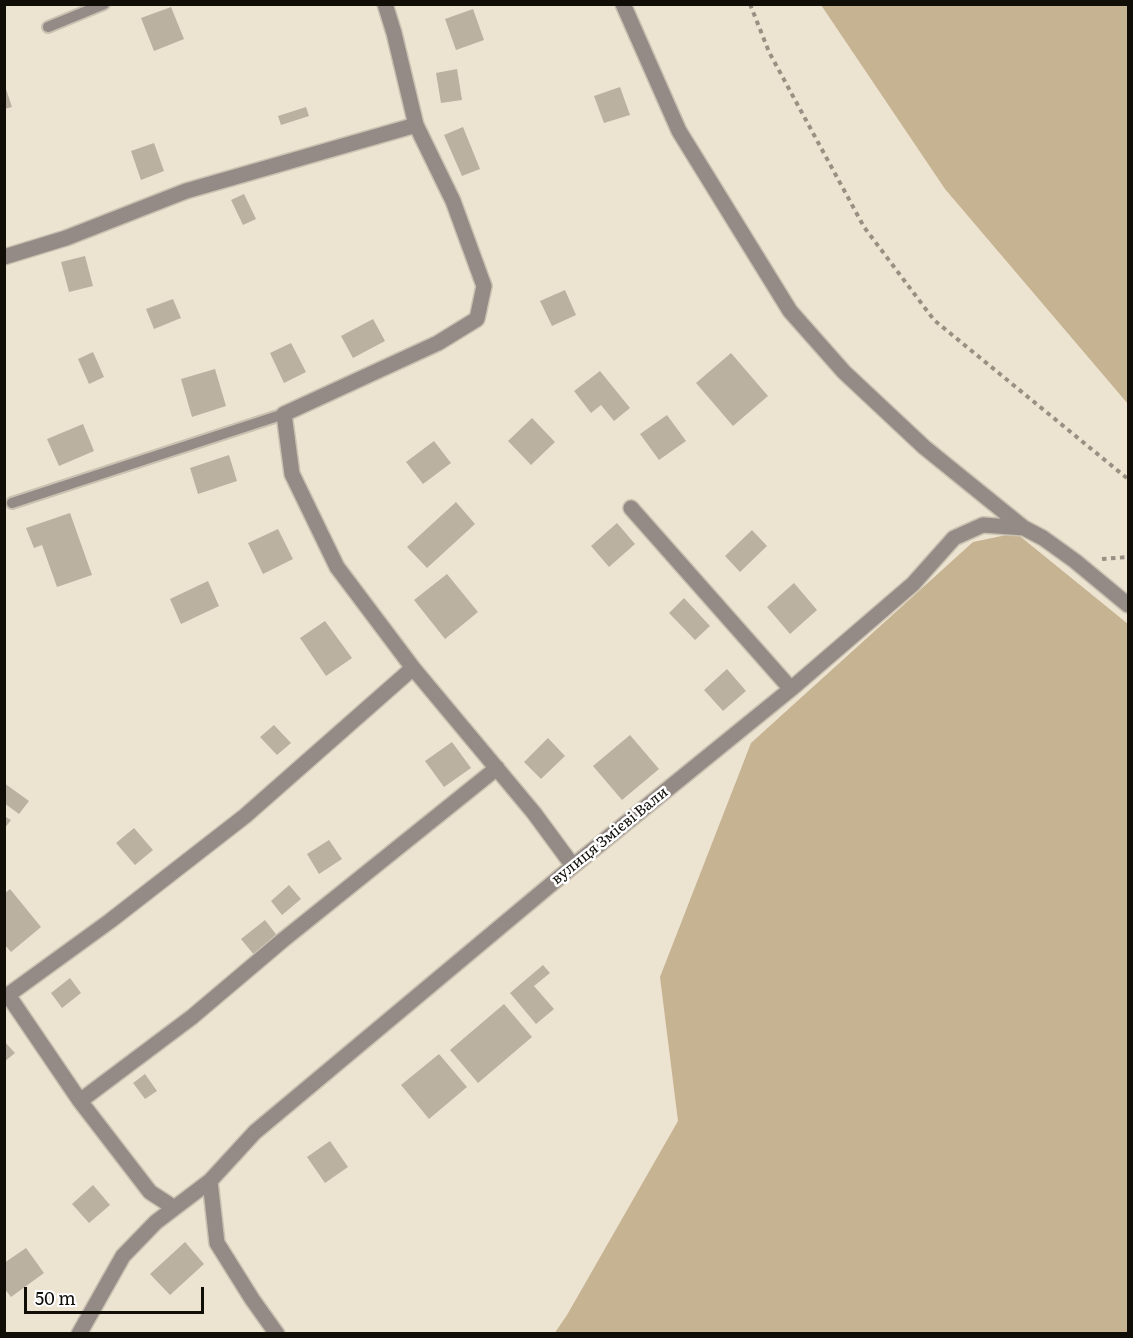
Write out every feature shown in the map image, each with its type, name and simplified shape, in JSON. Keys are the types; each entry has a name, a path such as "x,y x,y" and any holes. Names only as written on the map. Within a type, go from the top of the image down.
{"street":[{"path":"385,4 416,125 453,201 484,286 477,319 438,343 284,414 292,474 337,567 413,668 534,813 573,866"},
{"path":"623,4 679,131 790,311 844,372 924,447 1024,528 1043,538 1128,605"},
{"path":"4,257 66,238 186,191 416,125"},
{"path":"631,508 791,689"},
{"name":"вулиця Змієві Вали","path":"79,1334 123,1256 173,1207 210,1181 255,1132 573,866 791,689 913,584 954,538 983,525 1024,528"},
{"path":"173,1207 150,1192 80,1101 8,995 110,921 245,816 413,668"},
{"path":"80,1101 192,1017 283,940 497,768"},
{"path":"210,1181 217,1242 252,1299 277,1334"}],"lane":[{"path":"48,27 104,4"},
{"path":"12,503 284,414"}],"path":[{"path":"750,4 769,52 864,227 934,320 1128,479"}],"shaded area":[{"path":"821,5 1128,5 1128,404 945,189"},
{"path":"1016,533 1128,624 1128,1333 554,1334 678,1121 660,977 751,743 973,542"}],"building":[{"path":"171,7 184,39 154,51 141,18"},
{"path":"473,9 484,40 456,50 445,19"},
{"path":"457,69 462,100 441,103 436,73"},
{"path":"4,83 12,107 4,109"},
{"path":"620,87 630,115 604,123 594,96"},
{"path":"306,107 309,116 281,125 278,116"},
{"path":"463,127 480,169 462,176 444,135"},
{"path":"154,143 164,171 141,180 131,151"},
{"path":"244,194 256,219 243,225 231,200"},
{"path":"85,256 93,286 69,292 61,262"},
{"path":"565,290 576,315 552,326 540,301"},
{"path":"173,299 181,318 154,329 146,309"},
{"path":"373,319 385,341 353,358 341,336"},
{"path":"291,343 306,372 284,383 270,353"},
{"path":"93,352 104,377 89,384 78,359"},
{"path":"731,353 768,396 733,426 696,383"},
{"path":"215,369 226,406 192,417 181,379"},
{"path":"600,371 630,408 614,421 601,405 591,413 574,391"},
{"path":"667,415 686,441 659,460 640,434"},
{"path":"532,418 555,442 531,465 508,441"},
{"path":"83,424 94,451 59,466 47,439"},
{"path":"434,441 451,463 423,484 406,462"},
{"path":"229,455 237,481 198,494 190,468"},
{"path":"456,502 475,524 427,568 407,547"},
{"path":"70,513 92,575 57,587 42,545 34,548 26,528"},
{"path":"617,523 635,544 609,567 591,546"},
{"path":"278,529 293,559 263,574 248,543"},
{"path":"752,530 767,546 740,572 725,556"},
{"path":"447,574 478,612 445,639 414,600"},
{"path":"208,581 219,606 181,624 170,599"},
{"path":"794,583 817,610 790,634 767,607"},
{"path":"684,598 710,626 695,640 669,613"},
{"path":"325,621 352,658 326,676 300,638"},
{"path":"727,669 746,691 723,711 704,690"},
{"path":"274,725 291,743 277,755 260,737"},
{"path":"630,735 659,769 622,800 593,766"},
{"path":"548,738 565,756 541,779 524,762"},
{"path":"452,742 471,768 444,787 425,761"},
{"path":"4,783 29,801 19,814 4,803"},
{"path":"4,816 11,820 4,829"},
{"path":"134,828 153,850 135,865 116,843"},
{"path":"329,840 342,859 319,874 307,854"},
{"path":"289,885 301,899 282,915 271,901"},
{"path":"10,889 41,927 11,952 4,944 4,894"},
{"path":"265,920 279,938 255,956 241,939"},
{"path":"543,965 550,973 534,986 554,1009 536,1024 510,993"},
{"path":"70,978 81,993 62,1008 51,993"},
{"path":"504,1004 532,1037 478,1083 450,1050"},
{"path":"4,1041 15,1053 4,1062"},
{"path":"439,1054 467,1087 429,1119 401,1085"},
{"path":"145,1074 157,1091 145,1099 133,1083"},
{"path":"330,1141 348,1167 325,1183 307,1157"},
{"path":"93,1185 110,1205 89,1223 72,1204"},
{"path":"185,1242 204,1264 170,1295 150,1274"},
{"path":"26,1248 44,1273 11,1297 4,1288 4,1263"}]}
